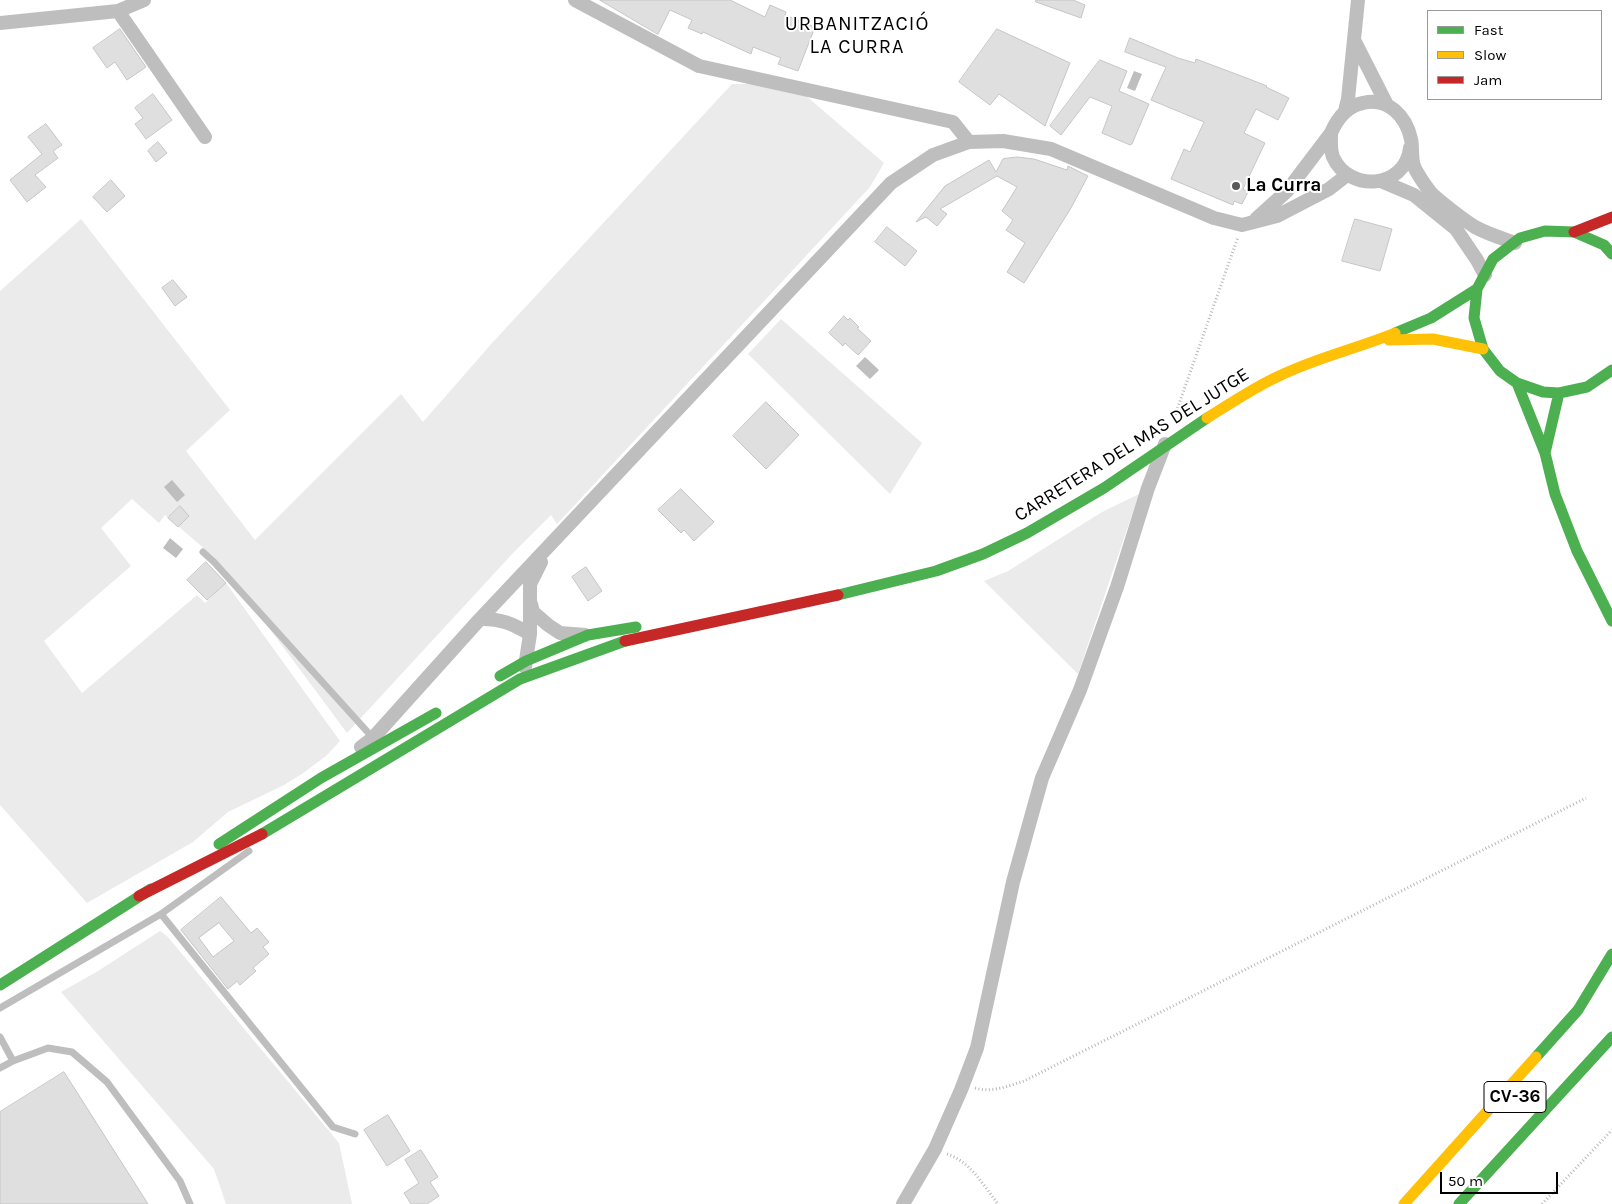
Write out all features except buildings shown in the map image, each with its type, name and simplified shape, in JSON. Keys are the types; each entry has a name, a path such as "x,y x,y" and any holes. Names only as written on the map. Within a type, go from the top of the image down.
{"main road":[{"path":"1574,232 1612,216"},
{"path":"1611,372 1587,387 1560,393 1543,392 1517,383 1500,371 1483,349 1474,318 1477,289 1493,259 1520,238 1545,231 1574,232 1604,245 1612,254"},
{"name":"CARRETERA DEL MAS DEL JUTGE","path":"818,599 936,571 982,554 1027,533 1104,488 1165,444 1276,377 1328,355 1377,340 1431,318 1477,289"},
{"name":"CARRETERA DEL MAS DEL JUTGE","path":"1377,340 1433,339 1483,349"},
{"path":"1517,383 1546,452 1555,494 1577,551 1612,621"},
{"path":"1546,452 1560,393"},
{"path":"1577,551 1612,594"},
{"path":"493,680 526,661 588,635 699,615 818,599"},
{"path":"139,896 250,841 520,678 621,642 818,599"},
{"path":"0,985 321,778 444,708"},
{"path":"1404,1204 1578,1010 1612,954"},
{"name":"CV-36","path":"1459,1204 1612,1037"},
{"name":"CV-36","path":"1418,1204 1525,1086"}],"street":[{"path":"575,0 699,66 953,122 969,142"},
{"path":"1345,111 1355,42 1358,0"},
{"path":"0,23 118,11 135,2"},
{"path":"118,11 205,137"},
{"path":"1355,42 1387,105"},
{"path":"1411,140 1410,154 1403,167 1394,175 1374,182 1360,181 1347,175 1340,168 1331,148 1332,133 1336,122 1345,111 1361,103 1373,102 1387,105 1398,112 1406,122 1411,140 1414,166 1432,194 1475,227 1514,243"},
{"path":"1248,223 1287,191 1332,133"},
{"path":"321,778 373,738 480,618 890,183 933,155 969,142 1003,141 1051,149 1214,218 1248,223 1277,216 1329,189 1347,175"},
{"path":"1381,181 1414,195 1456,228 1485,275"},
{"path":"903,1204 935,1149 976,1048 1014,882 1042,778 1080,690 1117,587 1148,488 1165,444"},
{"path":"520,678 525,670 530,634 530,584 554,540"},
{"path":"530,599 533,612 560,633 588,635"},
{"path":"480,618 505,621 530,634"}],"lane":[{"path":"204,552 373,738"},
{"path":"0,1008 161,914 211,880 330,792"},
{"path":"161,914 333,1127 355,1134"},
{"path":"0,1037 12,1061"},
{"path":"0,1068 12,1061 48,1048 72,1052 107,1082 180,1181 190,1204"}],"path":[{"path":"1165,444 1248,223"},
{"path":"963,1084 983,1091 1000,1089 1024,1080 1586,798"},
{"path":"1542,1204 1612,1130"},
{"path":"935,1149 958,1158 970,1168 998,1204"}],"shaded area":[{"path":"1134,71 1142,74 1135,91 1127,88"},
{"path":"732,84 760,84 804,94 884,163 870,187 557,524 551,515 514,552 347,733 226,570 213,556 165,515 159,523 132,499 101,528 131,566 44,641 82,693 197,595 205,603 226,583 340,741 326,756 302,774 284,785 228,812 193,842 87,903 0,805 0,291 81,219 230,410 186,451 255,540 401,394 423,422 493,342"},
{"path":"781,319 922,443 890,494 748,354"},
{"path":"865,357 879,370 870,379 856,366"},
{"path":"172,480 185,495 177,502 164,487"},
{"path":"1139,494 1078,674 984,581 1008,571 1102,512"},
{"path":"170,538 183,549 176,558 163,548"},
{"path":"160,931 168,937 339,1143 352,1204 226,1204 214,1169 61,992 98,971"}],"traffic: fast":[{"path":"1612,254 1604,245 1574,232 1545,231 1520,238 1493,259 1477,289 1474,318 1483,349 1500,371 1517,383 1543,392 1559,393 1587,387 1612,370"},
{"path":"1395,333 1431,318 1477,289"},
{"path":"1517,383 1545,453 1555,494 1577,551 1612,621"},
{"path":"1545,453 1559,393"},
{"path":"838,595 936,571 983,554 1027,533 1104,488 1207,418"},
{"path":"500,676 526,661 588,635 636,627"},
{"path":"262,834 520,679 625,641"},
{"path":"219,844 321,778 436,713"},
{"path":"0,985 151,889"},
{"path":"1536,1057 1578,1010 1612,954"},
{"path":"1459,1204 1612,1037"}],"traffic: slow":[{"path":"1207,418 1259,386 1291,370 1395,333"},
{"path":"1389,340 1433,339 1483,349"},
{"path":"1404,1204 1536,1057"}],"traffic: jam":[{"path":"1574,232 1612,217"},
{"path":"625,641 838,595"},
{"path":"139,896 262,834"}],"place":[{"name":"La Curra","path":"1236,186"}],"district":[{"name":"URBANITZACIÓ LA CURRA","path":"857,36"}]}
